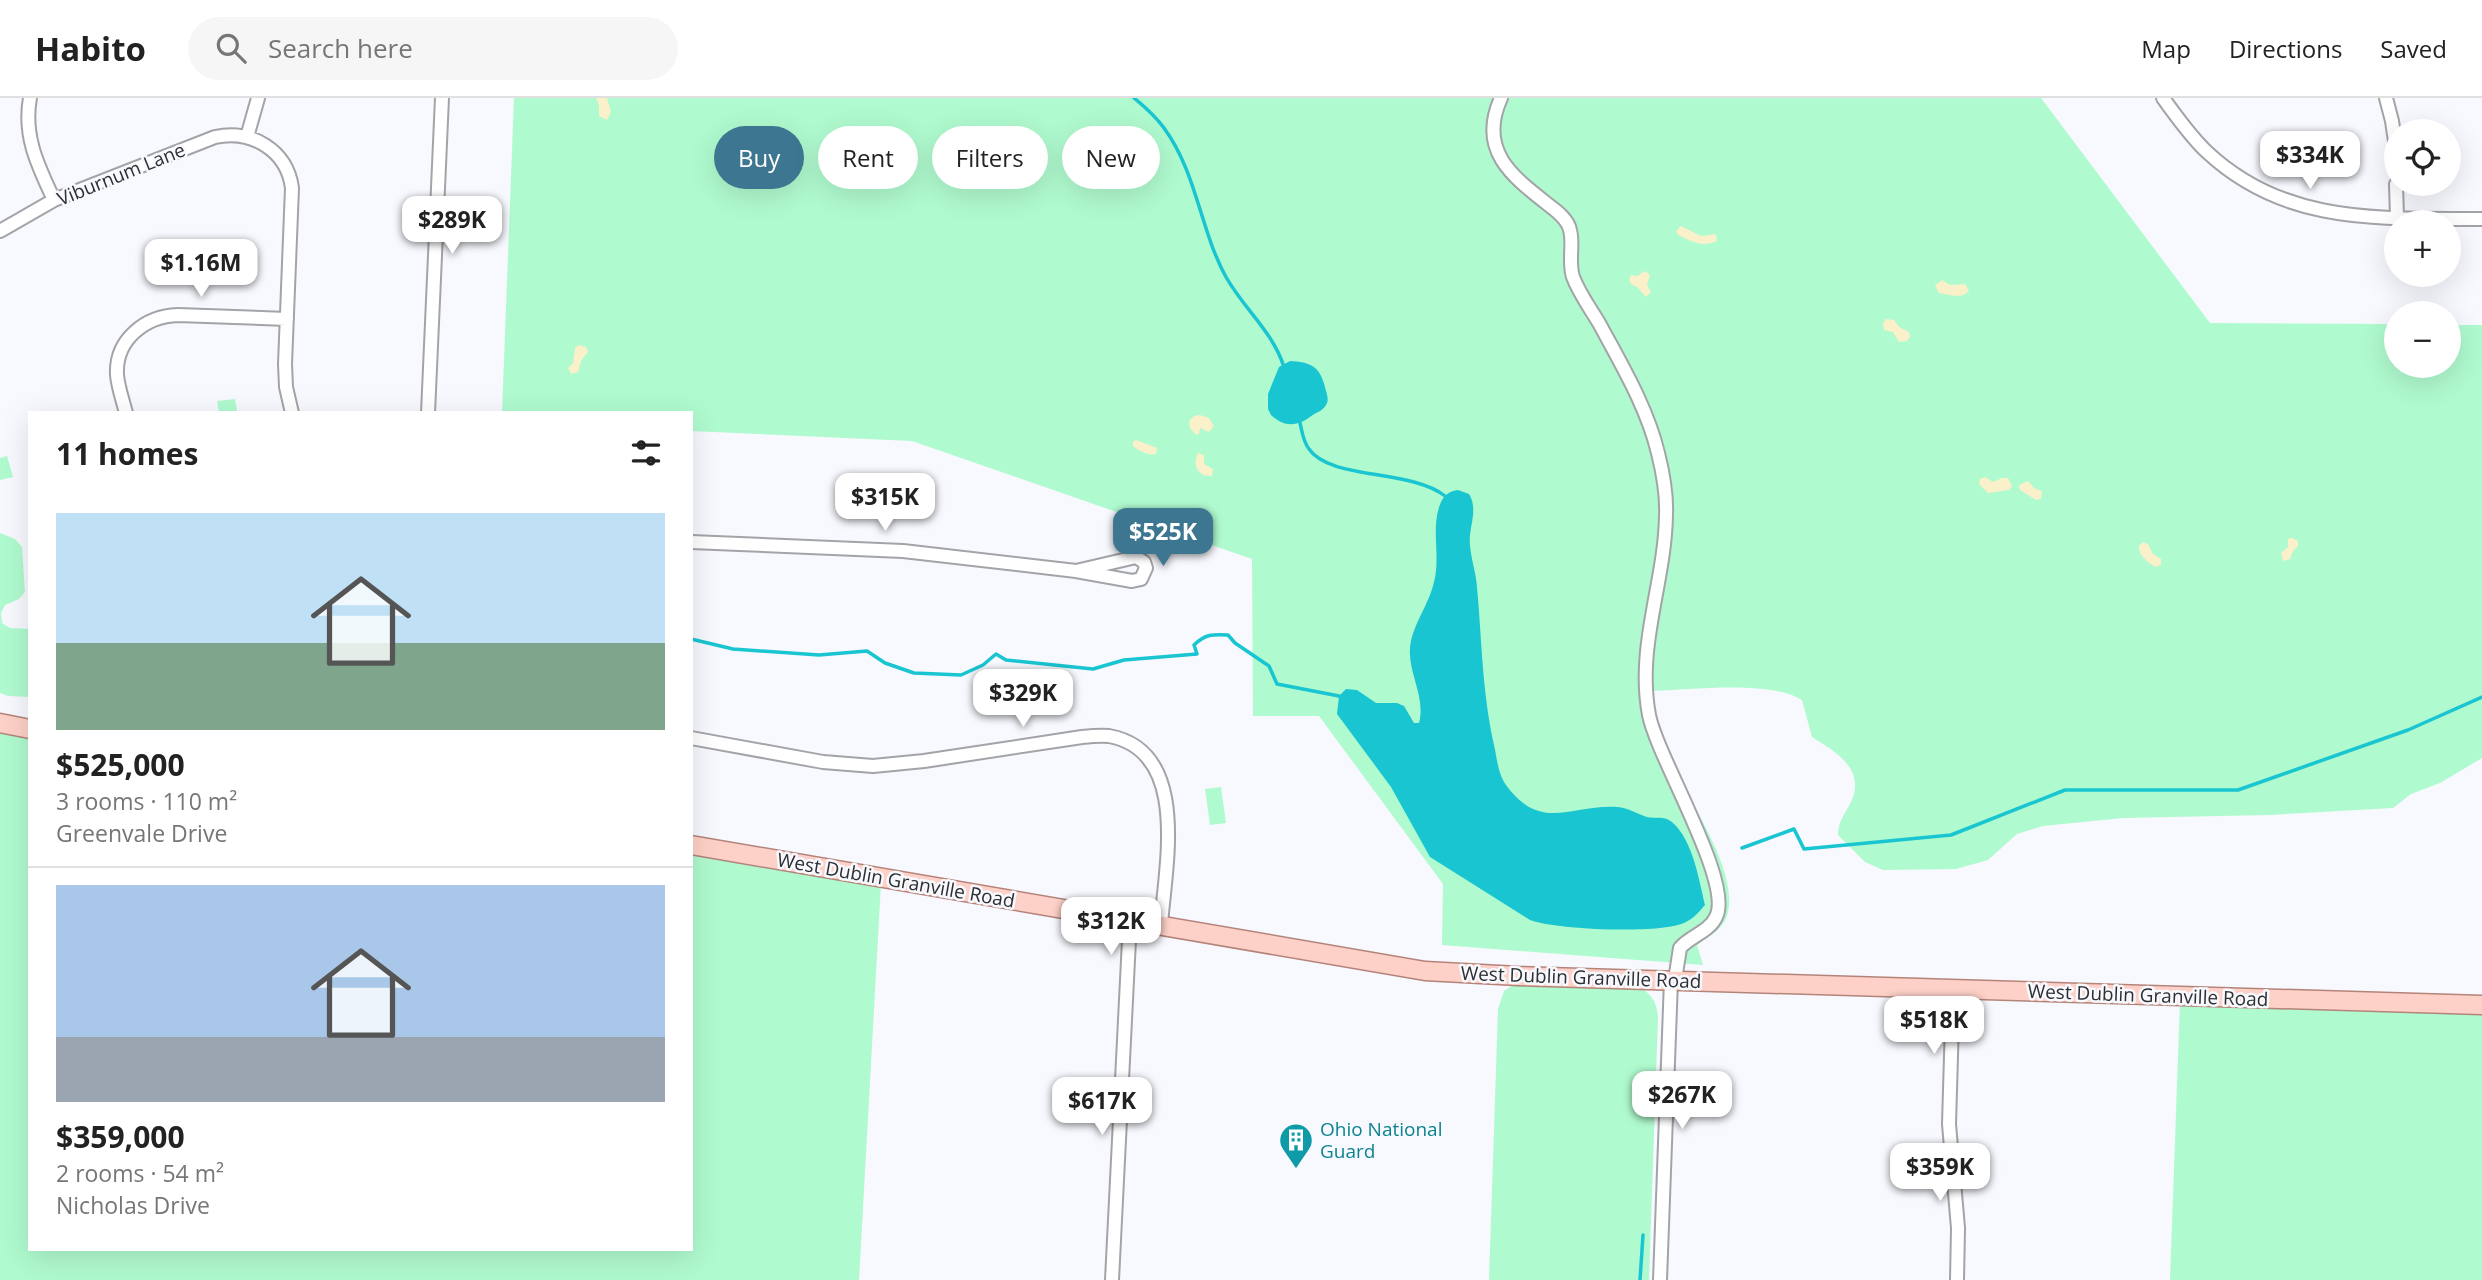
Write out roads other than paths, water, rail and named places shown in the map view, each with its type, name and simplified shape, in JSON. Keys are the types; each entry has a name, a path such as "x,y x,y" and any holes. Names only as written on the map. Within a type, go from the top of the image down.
{"main road":[{"path":"0,723 28,729"},
{"name":"West Dublin Granville Road","path":"693,845 1426,971 2482,1005"}],"street":[{"path":"30,98 28,123 31,145 54,200"},
{"path":"258,98 247,137 273,151 285,164 291,182 285,376 292,411"},
{"path":"428,411 442,98"},
{"path":"1501,98 1495,121 1495,143 1499,156 1509,172 1559,213 1570,227 1571,265 1575,281 1642,408 1655,443 1663,478 1666,524 1647,639 1647,705 1662,755 1696,825 1719,903 1714,921 1681,948 1673,980 1660,1280"},
{"path":"2163,98 2207,152 2244,182 2312,209 2344,216 2384,218"},
{"path":"2386,98 2391,119"},
{"name":"Viburnum Lane","path":"0,231 54,200 207,139 227,135 247,137"},
{"path":"2461,219 2482,219"},
{"path":"126,411 117,368 121,352 132,333 146,323 170,315 287,319"},
{"path":"693,542 880,549 1076,571 1132,581 1141,579 1146,568 1144,562 1136,557 1076,571"},
{"path":"693,738 823,762 873,766 1082,737 1107,736 1128,742 1154,766 1162,780 1167,799 1161,925"},
{"path":"1112,1280 1130,920"},
{"path":"1953,988 1949,1124 1958,1228 1957,1280"}],"water":[{"path":"1290,361 1309,364 1317,370 1328,399 1322,410 1300,423 1290,424 1271,415 1268,409 1268,394 1279,367"},
{"path":"1458,490 1469,494 1473,506 1470,545 1485,685 1490,725 1503,781 1519,800 1545,812 1617,807 1670,821 1686,840 1698,873 1705,905 1684,923 1632,930 1562,926 1530,920 1430,857 1391,787 1337,714 1339,696 1346,689 1357,690 1376,703 1397,703 1404,706 1414,723 1419,723 1421,713 1410,658 1411,640 1434,582 1436,521 1441,502 1450,492"}],"waterway":[{"path":"1134,98 1164,128 1175,145 1217,259 1233,289 1273,343 1284,367"},
{"path":"1299,419 1307,446 1319,459 1334,466 1412,482 1445,496"},
{"path":"693,639 733,649 819,655 867,651 885,663 914,673 961,675 983,665 996,654 1006,660 1093,669 1124,660 1197,654 1194,645 1202,639 1214,635 1228,635 1235,643 1269,666 1277,684 1339,696"},
{"path":"1742,848 1794,829 1804,849 1951,835 2065,790 2238,790 2408,730 2482,697"},
{"path":"1640,1280 1643,1235"}],"place":[{"name":"Ohio National Guard","path":"1296,1170"}]}
